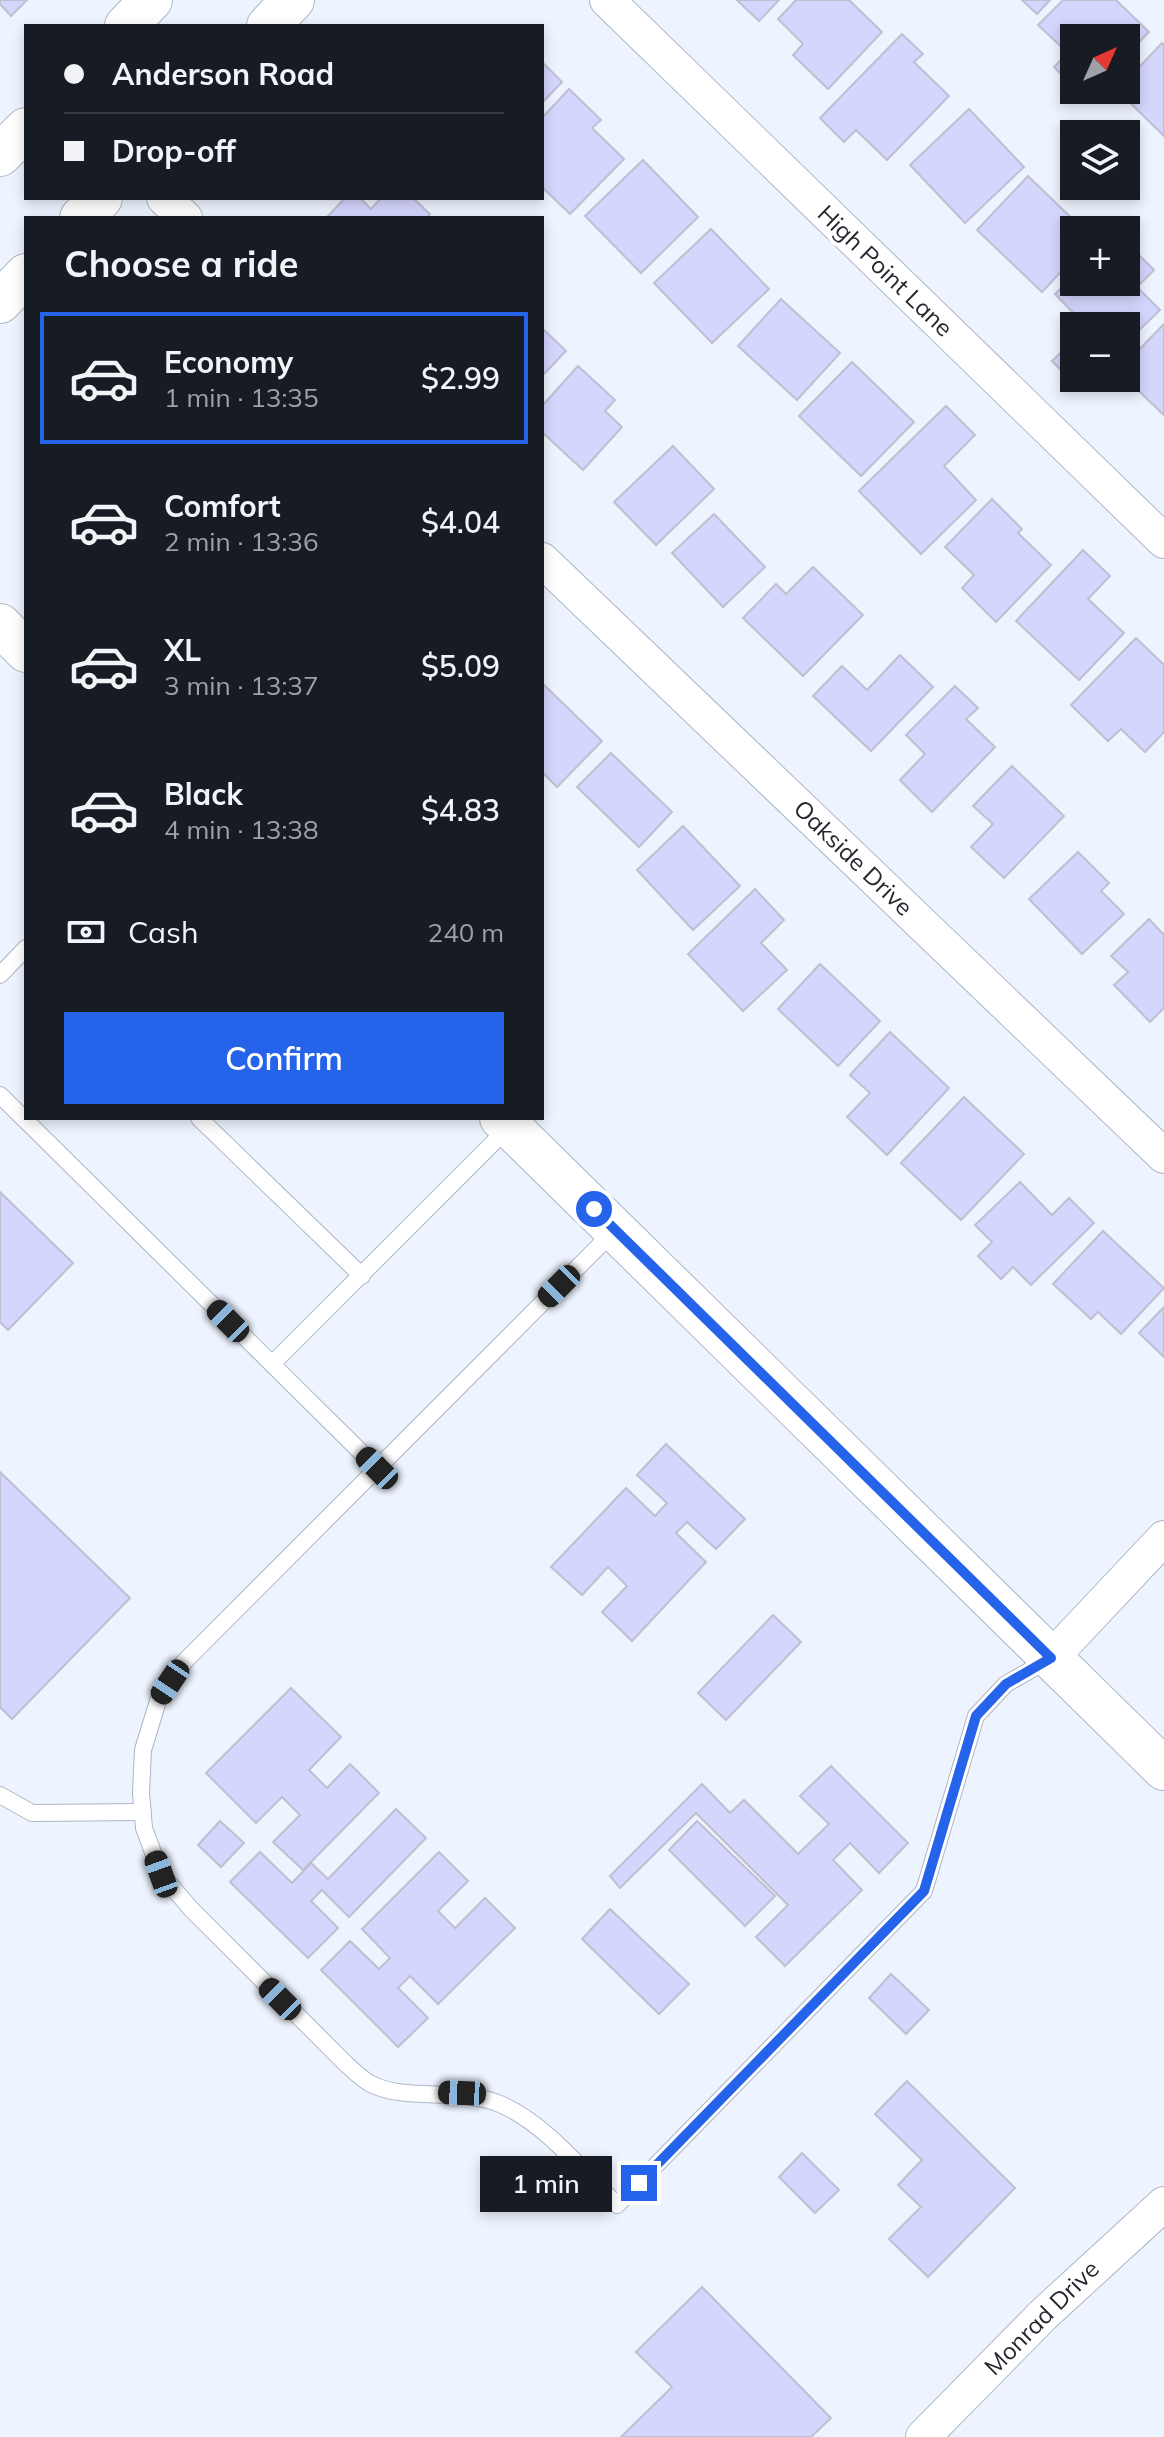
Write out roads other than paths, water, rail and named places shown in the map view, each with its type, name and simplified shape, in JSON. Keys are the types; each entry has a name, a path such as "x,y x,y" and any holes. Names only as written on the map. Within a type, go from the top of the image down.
{"street":[{"path":"128,24 151,0"},
{"path":"270,24 293,0"},
{"name":"High Point Lane","path":"607,0 1164,541"},
{"path":"0,155 24,131"},
{"path":"83,216 99,200"},
{"path":"166,200 183,216"},
{"path":"0,302 24,277"},
{"name":"Oakside Drive","path":"544,562 1164,1156"},
{"path":"0,625 24,649"},
{"path":"505,1122 1164,1769"},
{"path":"1051,1658 1164,1538"},
{"name":"Monrad Drive","path":"923,2437 1043,2315 1164,2204"}],"lane":[{"path":"0,975 24,951"},
{"path":"0,1095 24,1119"},
{"path":"25,1120 377,1468"},
{"path":"201,1120 362,1276"},
{"path":"272,1364 362,1276 505,1122"},
{"path":"615,1230 183,1663 158,1701 143,1750 143,1812 144,1828 161,1874 191,1909 347,2065 372,2085 399,2091 462,2093 500,2104 540,2129 617,2205 924,1891 976,1716 1006,1684 1051,1658"},
{"path":"0,1795 32,1813 143,1812"}]}
